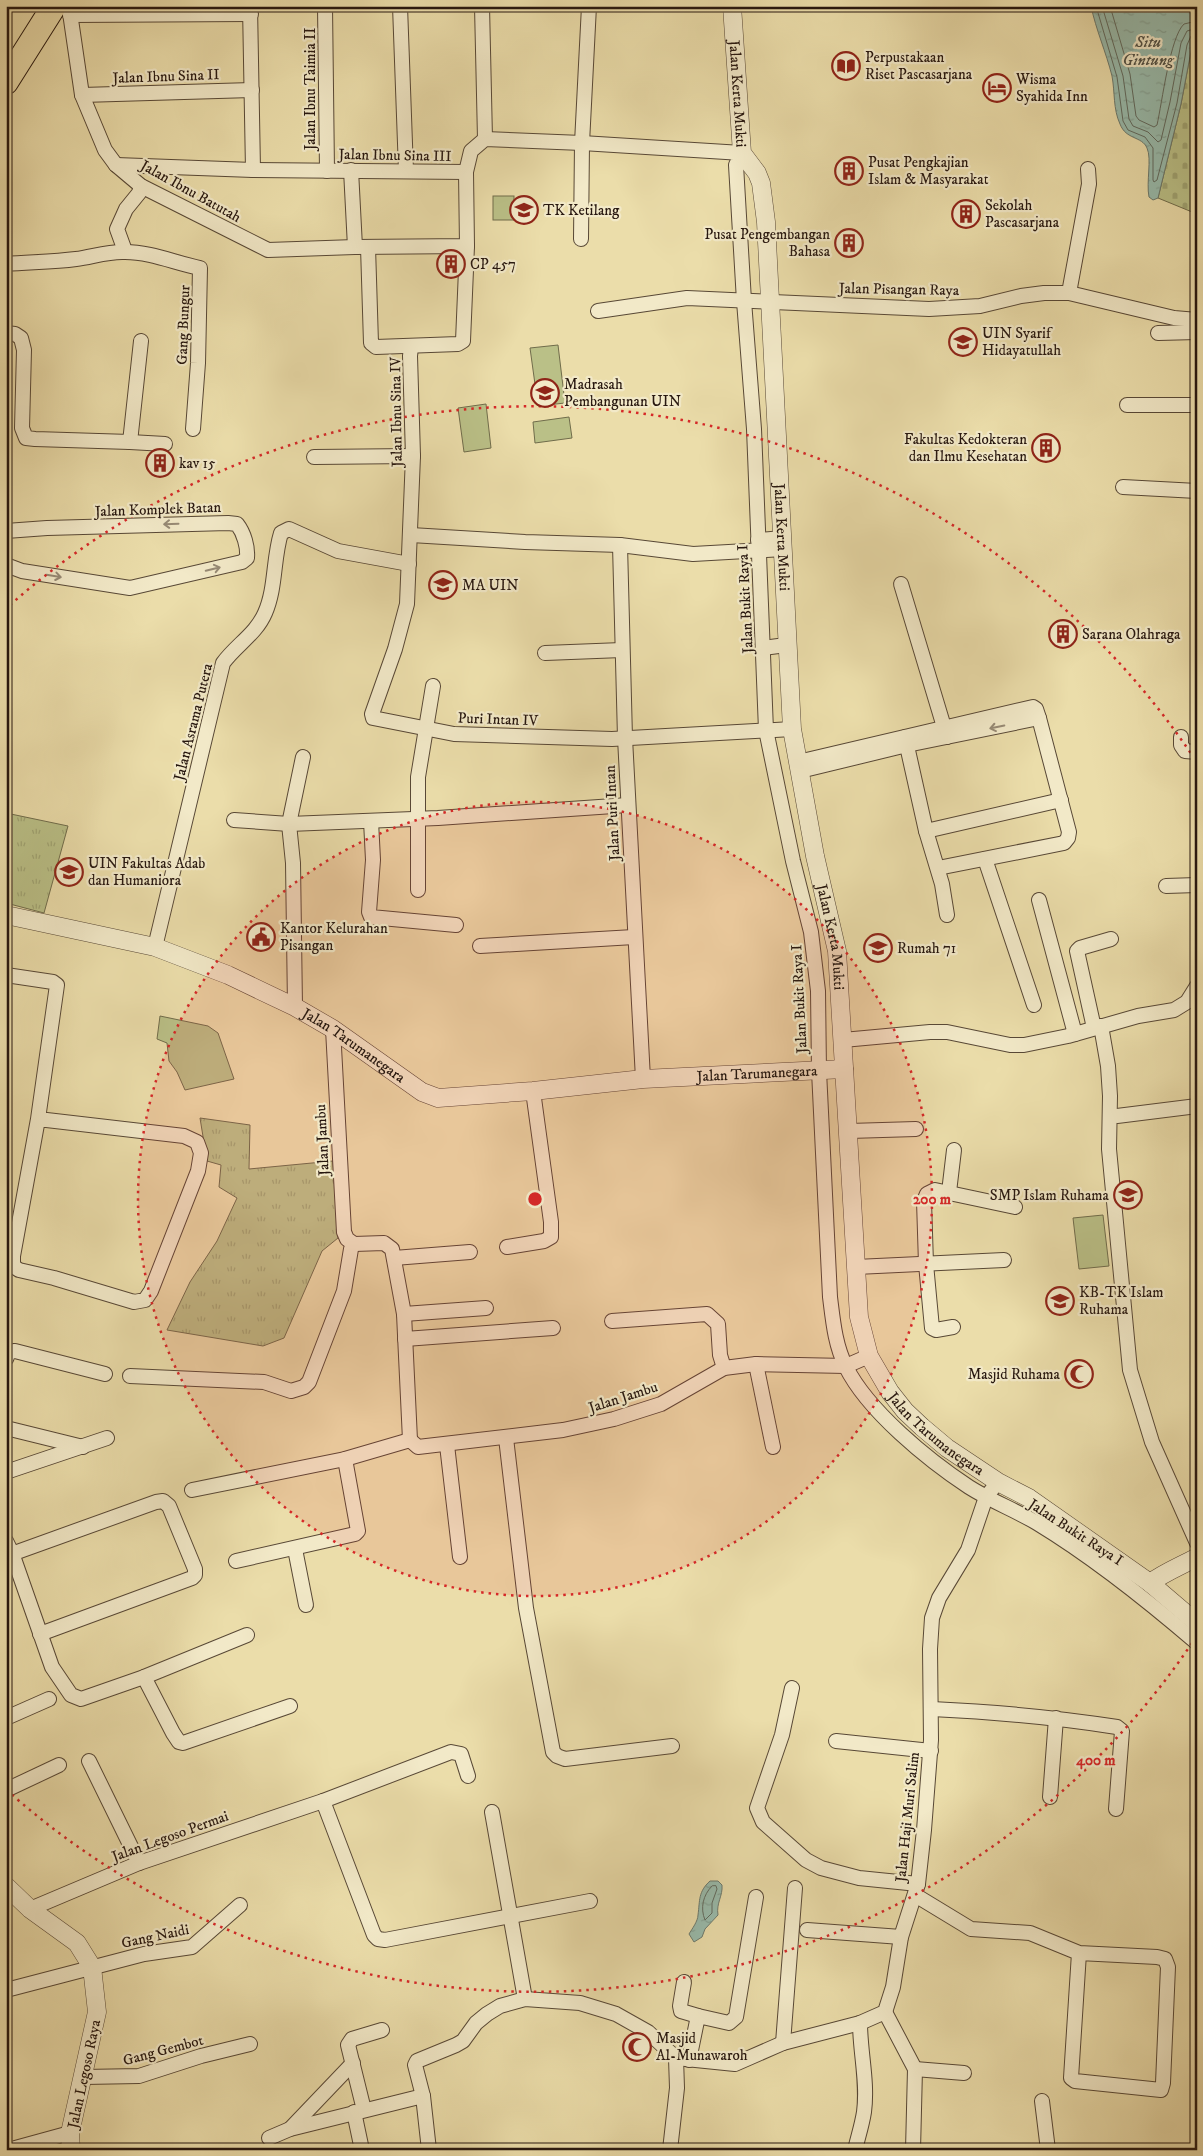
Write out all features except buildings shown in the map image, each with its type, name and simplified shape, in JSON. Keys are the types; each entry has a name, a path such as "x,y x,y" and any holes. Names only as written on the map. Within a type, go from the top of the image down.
{"highway":[{"path":"6,56 34,6"},
{"path":"6,82 64,9"}],"street":[{"name":"Jalan Ibnu Taimia II","path":"325,6 327,171"},
{"path":"400,6 406,171"},
{"path":"482,6 485,139 742,153"},
{"path":"581,239 582,143 589,6"},
{"name":"Jalan Kerta Mukti","path":"732,6 742,153 757,173 764,194 756,301 784,544 786,645 792,729 815,856 837,951 842,1040 832,1070"},
{"path":"64,9 250,10 253,170"},
{"name":"Jalan Ibnu Batutah","path":"64,9 82,95 105,150 116,165 141,186 268,250 361,247"},
{"name":"Jalan Ibnu Sina II","path":"82,95 252,90"},
{"name":"Jalan Ibnu Sina III","path":"116,165 253,170 466,172 471,151 485,139"},
{"name":"Jalan Bukit Raya I","path":"742,153 736,165 756,301 754,429 766,730 792,861 811,932 818,991 832,1070 830,1297 834,1332 857,1362 871,1404 933,1461 970,1488 992,1490 1110,1573 1197,1643"},
{"path":"1069,293 1089,184 1088,169"},
{"path":"351,170 371,343 376,347 411,347"},
{"name":"Jalan Ibnu Sina IV","path":"373,718 372,714 395,649 407,604 413,456 411,347 454,345 463,341 466,172"},
{"path":"125,252 117,229 126,209 139,193 141,186"},
{"path":"361,247 466,246"},
{"name":"Gang Bungur","path":"6,264 76,259 125,252 153,255 201,269 198,304 198,364 193,429"},
{"name":"Jalan Pisangan Raya","path":"598,311 671,299 929,309 980,306 1036,294 1069,293 1174,318 1197,320"},
{"path":"1158,333 1197,332"},
{"path":"11,333 22,338 24,350 22,420 26,438 165,444"},
{"path":"130,442 141,341"},
{"path":"1127,405 1197,405"},
{"path":"314,457 413,456"},
{"path":"1123,487 1197,491"},
{"name":"Jalan Komplek Batan","path":"6,531 47,528 237,524 242,531 247,558 242,562 130,588 22,570 6,565"},
{"name":"Jalan Asrama Putera","path":"155,948 223,663 254,632 265,613 270,596 277,545 281,533 289,529 338,550 409,564"},
{"path":"411,535 524,542 620,544 693,554 759,545 784,544"},
{"name":"Jalan Puri Intan","path":"620,544 625,738 634,937 643,1079"},
{"path":"901,584 946,733"},
{"path":"763,648 786,645"},
{"path":"545,653 622,650"},
{"path":"418,890 418,777 433,686"},
{"path":"799,766 946,733 1033,708 1036,709 1069,832 1068,838 1064,843 938,868"},
{"name":"Puri Intan IV","path":"373,718 426,730 465,735 625,738 792,729"},
{"path":"1181,737 1181,745 1185,751 1197,752"},
{"path":"906,741 926,831 938,868 947,915"},
{"path":"296,1007 293,863 289,824 303,757"},
{"path":"926,831 1060,800"},
{"path":"234,820 289,824 371,821 628,805"},
{"path":"371,821 373,860 369,912 371,917 456,925"},
{"path":"792,861 815,856"},
{"path":"985,858 1034,1006"},
{"path":"1166,886 1197,885"},
{"path":"1039,900 1075,1034"},
{"name":"Jalan Tarumanegara","path":"6,915 155,948 228,975 296,1007 334,1029 429,1095 438,1098 533,1091 643,1079 832,1070 849,1131 859,1317 857,1362 890,1392 905,1411 992,1490 1028,1498 1150,1583 1197,1623"},
{"path":"480,946 634,937"},
{"path":"1111,939 1080,948 1077,951 1108,1066 1110,1096 1109,1149 1130,1370 1152,1442 1197,1543"},
{"path":"6,975 53,982 57,985 38,1119 12,1256 13,1266 19,1270 54,1278 134,1302 145,1300 151,1290 198,1170 201,1153 197,1142 184,1136 38,1119"},
{"path":"842,1040 947,1032 1017,1045 1075,1034 1138,1016 1174,1010 1187,1002 1197,986"},
{"name":"Jalan Jambu","path":"334,1029 344,1232 347,1240 354,1244"},
{"path":"507,1247 544,1241 551,1237 551,1222 533,1091"},
{"path":"1117,1116 1197,1106"},
{"path":"849,1131 916,1128"},
{"path":"949,1192 954,1150"},
{"path":"953,1327 936,1330 932,1328 926,1264 924,1201 927,1194 935,1190 949,1192 1015,1207"},
{"path":"130,1376 264,1382 291,1391 304,1387 309,1382 344,1290 351,1250 354,1244 384,1243 392,1249 404,1314 410,1440 345,1459 192,1490"},
{"path":"394,1258 470,1252"},
{"path":"856,1267 1004,1260"},
{"path":"404,1314 486,1308"},
{"path":"612,1321 707,1314 718,1324 720,1355 724,1368"},
{"path":"405,1339 553,1328"},
{"path":"6,1359 9,1352 16,1351 106,1374"},
{"name":"Jalan Jambu","path":"410,1440 418,1447 447,1445 563,1430 614,1419 661,1404 724,1368 756,1364 857,1362"},
{"path":"756,1364 773,1447"},
{"path":"871,1404 890,1392"},
{"path":"6,1428 84,1447"},
{"path":"6,1472 107,1438"},
{"path":"506,1438 526,1608 553,1752 565,1759 672,1746"},
{"path":"447,1445 460,1557"},
{"path":"236,1561 353,1536 358,1531 345,1459"},
{"name":"Jalan Haji Muri Salim","path":"886,2012 893,1987 901,1937 916,1890 931,1750 930,1648 932,1618 939,1598 968,1550 992,1490"},
{"path":"40,1634 192,1578 195,1575 195,1569 169,1506 163,1501 8,1550 52,1667 70,1695 81,1698 144,1677 247,1635"},
{"path":"296,1549 306,1606"},
{"path":"1150,1583 1163,1573 1197,1557"},
{"path":"144,1677 179,1742 290,1706"},
{"path":"792,1688 782,1735 757,1808 763,1822 806,1860 821,1868 916,1890 971,1929 1030,1933 1078,1953 1157,1956 1165,1959 1168,1967 1163,2083 1161,2090 1075,2081 1071,2078 1078,1953"},
{"path":"6,1718 49,1699"},
{"path":"932,1709 1056,1718 1117,1727 1122,1731 1116,1809"},
{"path":"1050,1797 1056,1718"},
{"path":"836,1741 931,1750"},
{"name":"Jalan Legoso Permai","path":"30,1909 139,1863 323,1801 451,1752 461,1754 468,1776"},
{"path":"89,1761 139,1863"},
{"path":"6,1790 59,1765"},
{"path":"323,1801 374,1935 378,1939 385,1940 590,1901"},
{"path":"492,1812 526,1999"},
{"name":"Jalan Legoso Raya","path":"6,1886 30,1909 77,1944 92,1967 97,2012 71,2142"},
{"path":"783,2043 795,1888"},
{"path":"684,1982 680,2006 681,2011 729,2023 736,2017 756,1897"},
{"name":"Gang Naidi","path":"10,1989 153,1952 192,1947 240,1904"},
{"path":"807,1930 901,1937"},
{"path":"429,2150 423,2096 414,2068 417,2061 456,2046 476,2023 500,2006 526,1999 580,2003 616,2014 648,2032 682,2059 735,2064 783,2043 860,2022 886,2012 915,2069 914,2150"},
{"path":"670,2150 682,2059 698,2016"},
{"path":"855,2150 864,2112 865,2084 860,2041 860,2022"},
{"path":"362,2150 354,2063 348,2042 382,2030"},
{"name":"Gang Gembot","path":"84,2077 139,2076 200,2056 250,2044"},
{"path":"290,2129 354,2063"},
{"path":"915,2069 964,2073"},
{"path":"269,2138 290,2129 423,2096"},
{"path":"1042,2101 1048,2150"},
{"path":"8,2150 71,2142"}],"green space":[{"path":"1197,35 1197,214 1158,198 1181,104 1192,46"},
{"path":"493,196 514,196 514,220 493,220"},
{"path":"558,345 565,403 538,406 530,348"},
{"path":"486,404 491,448 464,452 458,408"},
{"path":"569,417 572,438 535,443 533,422"},
{"path":"6,813 68,826 44,913 6,903"},
{"path":"160,1016 208,1026 218,1033 234,1079 185,1090 177,1072 169,1061 167,1043 157,1039"},
{"path":"200,1118 250,1125 249,1169 333,1161 338,1238 322,1251 284,1338 263,1346 167,1330 190,1282 217,1241 237,1198 219,1187 221,1165 207,1161"},
{"path":"1103,1215 1109,1266 1079,1269 1073,1218"}],"water":[{"name":"Situ Gintung","path":"1091,6 1197,6 1197,35 1192,46 1181,104 1158,198 1153,200 1149,197 1148,191 1149,158 1147,148 1142,141 1126,133 1120,124 1115,106 1112,76"},
{"path":"710,1881 718,1881 722,1885 718,1915 705,1929 702,1937 694,1942 689,1934 698,1917 701,1893"}],"place":[{"name":"Perpustakaan Riset Pascasarjana","path":"846,66"},
{"name":"Wisma Syahida Inn","path":"997,88"},
{"name":"Pusat Pengkajian Islam & Masyarakat","path":"849,171"},
{"name":"TK Ketilang","path":"524,210"},
{"name":"Sekolah Pascasarjana","path":"966,214"},
{"name":"Pusat Pengembangan Bahasa","path":"849,243"},
{"name":"CP 457","path":"451,264"},
{"name":"UIN Syarif Hidayatullah","path":"963,342"},
{"name":"Madrasah Pembangunan UIN","path":"545,393"},
{"name":"Fakultas Kedokteran dan Ilmu Kesehatan","path":"1046,448"},
{"name":"kav 15","path":"160,463"},
{"name":"MA UIN","path":"443,585"},
{"name":"Sarana Olahraga","path":"1063,634"},
{"name":"UIN Fakultas Adab dan Humaniora","path":"69,872"},
{"name":"Kantor Kelurahan Pisangan","path":"261,937"},
{"name":"Rumah 71","path":"878,948"},
{"name":"SMP Islam Ruhama","path":"1128,1195"},
{"name":"KB-TK Islam Ruhama","path":"1060,1301"},
{"name":"Masjid Ruhama","path":"1079,1374"},
{"name":"Masjid Al-Munawaroh","path":"637,2047"}]}
